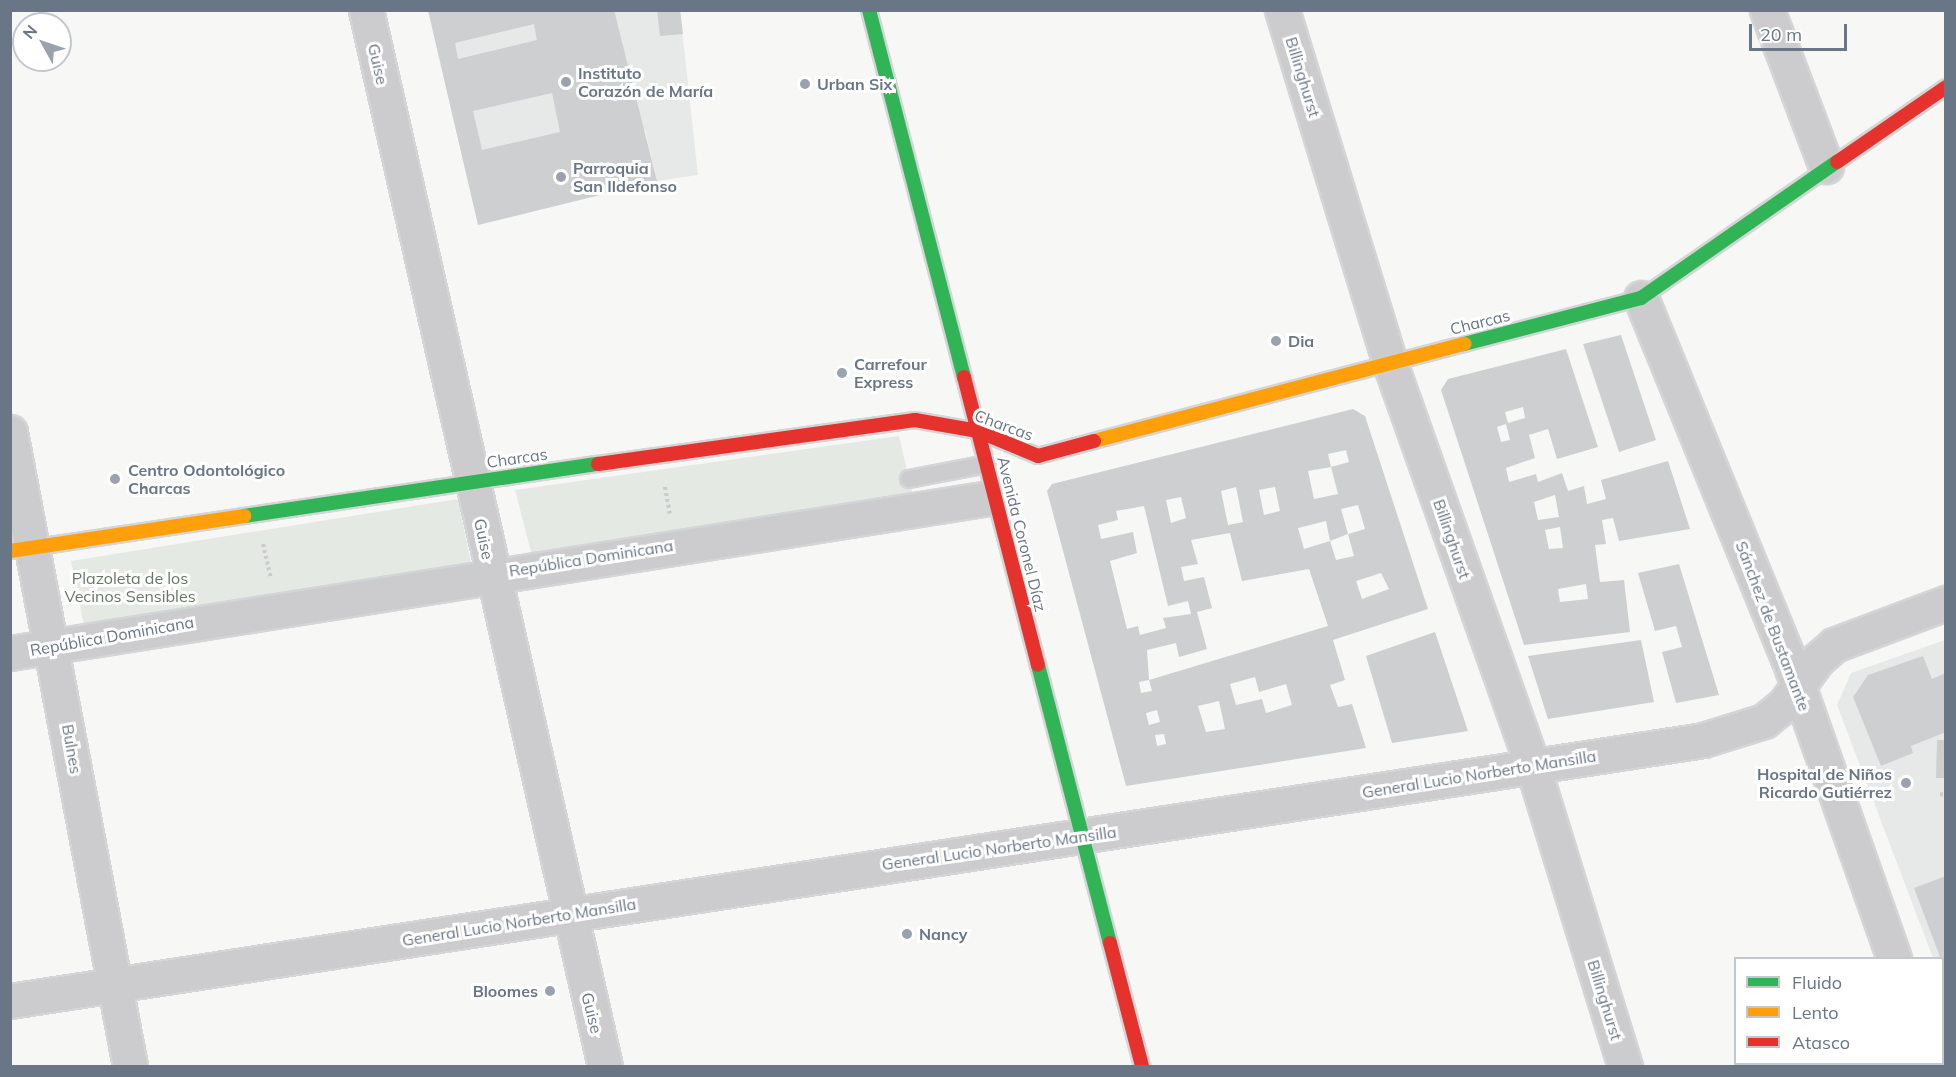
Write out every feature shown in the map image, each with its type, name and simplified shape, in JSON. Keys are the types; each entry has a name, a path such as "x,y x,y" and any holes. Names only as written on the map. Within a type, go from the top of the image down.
{"street":[{"name":"Guise","path":"366,10 568,914 605,1066"},
{"name":"Avenida Coronel Díaz","path":"869,10 996,496 1080,835 1142,1066"},
{"name":"Billinghurst","path":"1282,10 1390,363 1532,764 1625,1066"},
{"path":"1767,10 1826,166"},
{"name":"Charcas","path":"23,550 472,481 915,420 978,431 1038,456 1641,298 1826,166 1946,87"},
{"name":"Sánchez de Bustamante","path":"1641,298 1796,687 1894,957"},
{"name":"Bulnes","path":"10,432 23,550 54,647 130,1066"},
{"name":"República Dominicana","path":"10,653 492,573 996,496"},
{"name":"General Lucio Norberto Mansilla","path":"10,1001 1080,835 1192,822 1532,764 1737,733 1764,721 1834,645 1946,603"}],"lane":[{"path":"909,479 987,464"}],"path":[{"path":"659,454 675,545"},
{"path":"255,513 279,608"}],"shaded area":[{"name":"Instituto Corazón de María","path":"428,11 680,11 698,175 657,181 645,130 466,173"},
{"name":"Hospital de Niños Ricardo Gutiérrez","path":"1945,640 1945,991 1944,957 1933,957 1837,705 1851,673"}],"green space":[{"path":"899,436 914,500 532,556 515,490"},
{"name":"Plazoleta de los Vecinos Sensibles","path":"458,499 472,568 85,631 71,561"}],"building":[{"name":"Instituto Corazón de María","path":"428,10 614,10 657,181 478,225","holes":["534,24 537,40 458,59 455,43","552,93 560,132 482,150 473,111"]},
{"path":"657,10 680,10 683,34 660,36"},
{"path":"1621,335 1656,440 1619,452 1583,344"},
{"path":"1566,349 1598,447 1557,459 1548,429 1529,435 1535,458 1506,468 1509,482 1536,474 1538,482 1562,473 1568,491 1584,486 1587,504 1606,499 1601,480 1668,461 1690,529 1619,541 1613,518 1602,520 1606,544 1595,545 1600,582 1624,580 1630,632 1524,645 1441,390 1448,379","holes":["1523,407 1525,418 1508,423 1505,412","1506,424 1510,440 1501,442 1497,427","1555,495 1559,517 1538,520 1534,502","1560,527 1563,548 1549,549 1545,530","1586,584 1588,599 1560,602 1558,589"]},
{"path":"1353,409 1365,416 1428,609 1333,640 1345,680 1330,685 1338,707 1352,704 1366,748 1126,786 1047,491 1052,484","holes":["1346,450 1349,462 1331,467 1328,454","1331,467 1338,494 1314,499 1308,471","1236,487 1243,522 1228,525 1221,491","1275,487 1280,511 1264,515 1259,490","1181,497 1186,518 1171,523 1166,500","1358,505 1365,529 1348,534 1341,509","1144,506 1168,606 1188,601 1191,614 1163,618 1166,628 1140,635 1138,626 1127,629 1110,561 1137,553 1133,532 1101,539 1098,525 1118,520 1116,511","1326,521 1330,541 1304,549 1298,528","1230,533 1242,581 1309,569 1328,626 1149,680 1147,650 1176,643 1179,657 1207,649 1197,612 1212,608 1204,577 1184,581 1181,567 1198,564 1191,540","1348,534 1354,556 1336,560 1330,541","1381,573 1389,589 1362,599 1356,581","1255,677 1259,692 1286,684 1292,705 1266,713 1262,699 1236,705 1230,684","1149,680 1152,691 1141,693 1139,682","1219,701 1225,729 1206,732 1198,706","1157,710 1160,722 1149,725 1146,713","1164,734 1166,744 1157,746 1155,735"]},
{"path":"1679,564 1719,695 1676,703 1662,652 1682,647 1676,626 1655,631 1638,573"},
{"path":"1435,632 1468,731 1392,743 1366,656"},
{"path":"1641,640 1654,702 1548,719 1528,656"},
{"path":"1923,656 1932,679 1946,673 1946,732 1911,746 1913,753 1881,766 1853,697 1868,675"},
{"path":"1937,740 1946,740 1946,778 1936,778"},
{"path":"1946,876 1946,970 1944,957 1940,957 1914,888"}],"traffic: fast":[{"path":"869,10 964,377"},
{"path":"1464,344 1641,298 1837,162"},
{"path":"244,516 598,464"},
{"path":"1038,665 1110,943"}],"traffic: slow":[{"path":"1094,441 1464,344"},
{"path":"10,551 244,516"}],"traffic: jam":[{"path":"1837,162 1946,87"},
{"path":"964,377 1038,665"},
{"path":"598,464 915,420 978,431 1038,456 1094,441"},
{"path":"1110,943 1142,1066"}],"place":[{"name":"Instituto Corazón de María","path":"566,82"},
{"name":"Urban Six","path":"805,84"},
{"name":"Parroquia San Ildefonso","path":"561,177"},
{"name":"Dia","path":"1276,341"},
{"name":"Carrefour Express","path":"842,373"},
{"name":"Centro Odontológico Charcas","path":"115,479"},
{"name":"Hospital de Niños Ricardo Gutiérrez","path":"1906,783"},
{"name":"Nancy","path":"907,934"},
{"name":"Bloomes","path":"550,991"}]}
